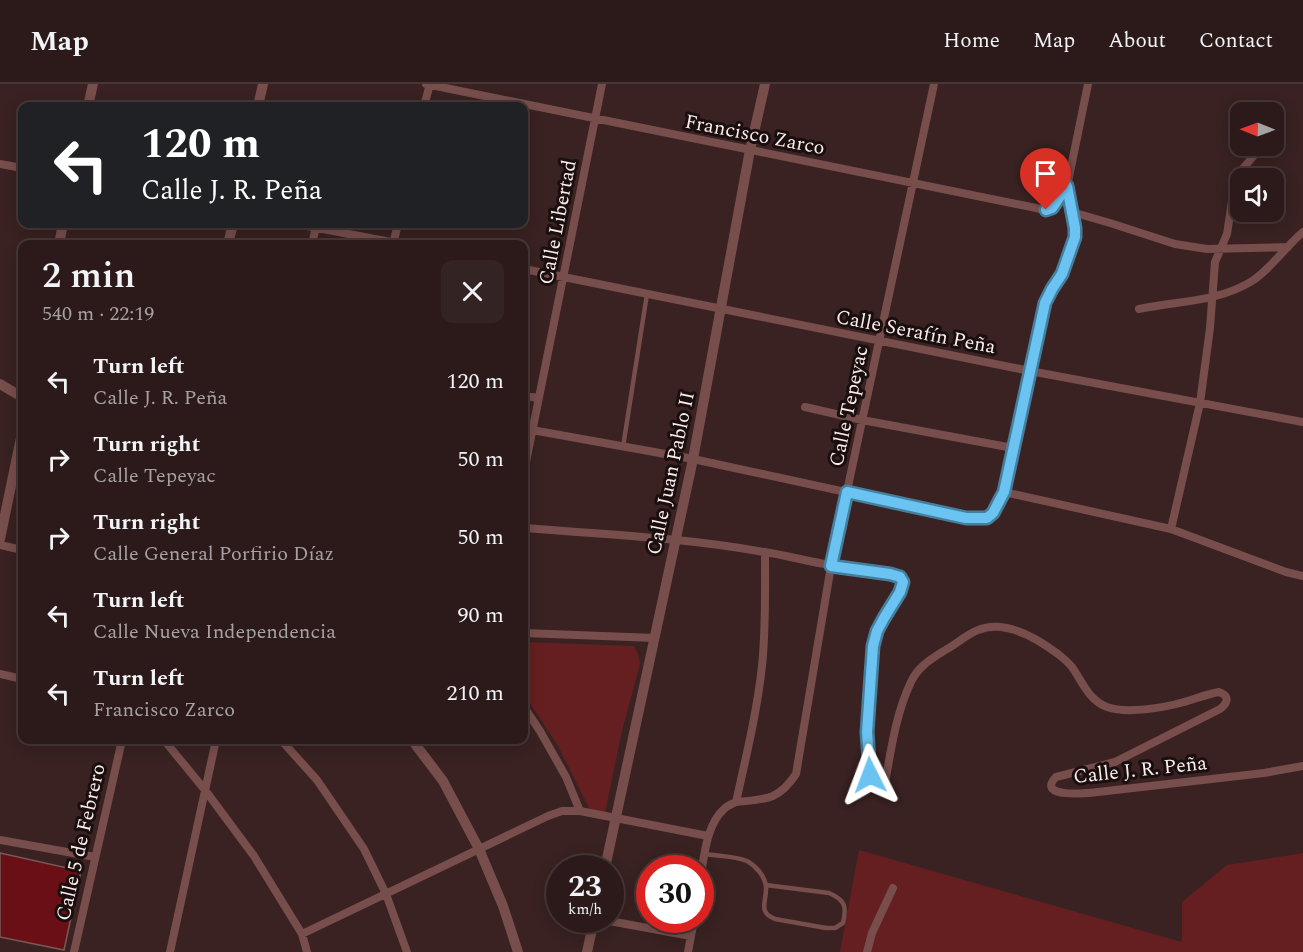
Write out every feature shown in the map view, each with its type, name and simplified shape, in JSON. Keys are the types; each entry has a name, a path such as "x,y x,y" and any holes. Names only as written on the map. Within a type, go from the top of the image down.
{"street":[{"path":"89,102 93,84"},
{"path":"259,102 263,84"},
{"path":"425,102 428,84"},
{"name":"Francisco Zarco","path":"428,84 516,102"},
{"name":"Calle Libertad","path":"528,451 602,84"},
{"name":"Calle Juan Pablo II","path":"608,855 693,459 750,150 765,84"},
{"name":"Calle Tepeyac","path":"736,802 766,800 788,786 795,774 831,566 934,84"},
{"path":"532,430 693,459 966,518 987,518 993,513 1004,492 1045,303 1062,274 1075,237 1067,186 1088,84"},
{"name":"Francisco Zarco","path":"528,104 1046,210 1052,208 1067,186"},
{"path":"1171,529 1200,403 1208,348 1215,262 1227,234 1234,188 1240,172 1254,156"},
{"path":"0,164 18,167"},
{"path":"1072,212 1175,243 1207,249 1288,247"},
{"path":"321,228 377,240"},
{"path":"1139,309 1212,298 1234,290 1253,280 1273,264 1303,232"},
{"name":"Calle Serafín Peña","path":"528,270 1030,371 1303,422"},
{"path":"0,384 18,395"},
{"path":"528,397 538,398"},
{"path":"805,407 1013,448"},
{"path":"0,539 18,452"},
{"path":"1004,492 1171,529 1286,572 1303,576"},
{"name":"Calle J. R. Peña","path":"528,528 675,540 765,552 900,577 903,582 900,592 877,631 871,660 867,732 870,775 876,788 883,787 885,783 896,726 916,672 922,665 978,630 995,627 1016,631 1044,644 1070,665 1086,690 1100,704 1107,707 1130,710 1158,707 1219,692 1227,697 1225,705 1220,709 1115,762 1056,777 1052,784 1053,789 1058,792 1074,794 1098,792 1264,773 1303,766"},
{"path":"0,545 18,549"},
{"path":"705,854 708,836 716,821 724,809 736,802 752,727 762,667 765,552"},
{"path":"528,633 655,638"},
{"path":"0,674 18,678"},
{"path":"528,713 566,777 580,811"},
{"name":"Calle 5 de Febrero","path":"74,952 121,744"},
{"path":"167,744 254,856 302,934 307,952"},
{"path":"170,952 215,744"},
{"path":"285,744 317,780 364,849 386,894 407,952"},
{"path":"415,744 443,781 479,849 503,906 518,952"},
{"path":"302,934 562,811 580,811 708,836"},
{"path":"0,840 95,857"},
{"path":"867,952 872,933 893,888"},
{"path":"624,924 691,936"},
{"path":"587,952 591,933"},
{"path":"688,952 692,933"}],"lane":[{"path":"623,447 647,294"},
{"path":"705,854 744,860 760,871 766,885 764,906 769,917 826,928 835,928 843,922 844,903 838,897 829,893 766,885"}],"shaded area":[{"path":"528,642 634,646 640,664 622,731 605,813 592,814 558,746 528,700"},
{"path":"859,850 1182,942 1182,902 1227,865 1303,853 1303,952 840,952"}],"building":[{"path":"0,853 81,871 64,950 0,937"}],"route":[{"path":"870,775 867,732 873,646 877,631 900,592 903,582 900,577 890,574 831,566 847,492 966,518 987,518 993,513 1004,492 1045,303 1062,274 1075,237 1067,186 1052,208 1046,210"}]}
